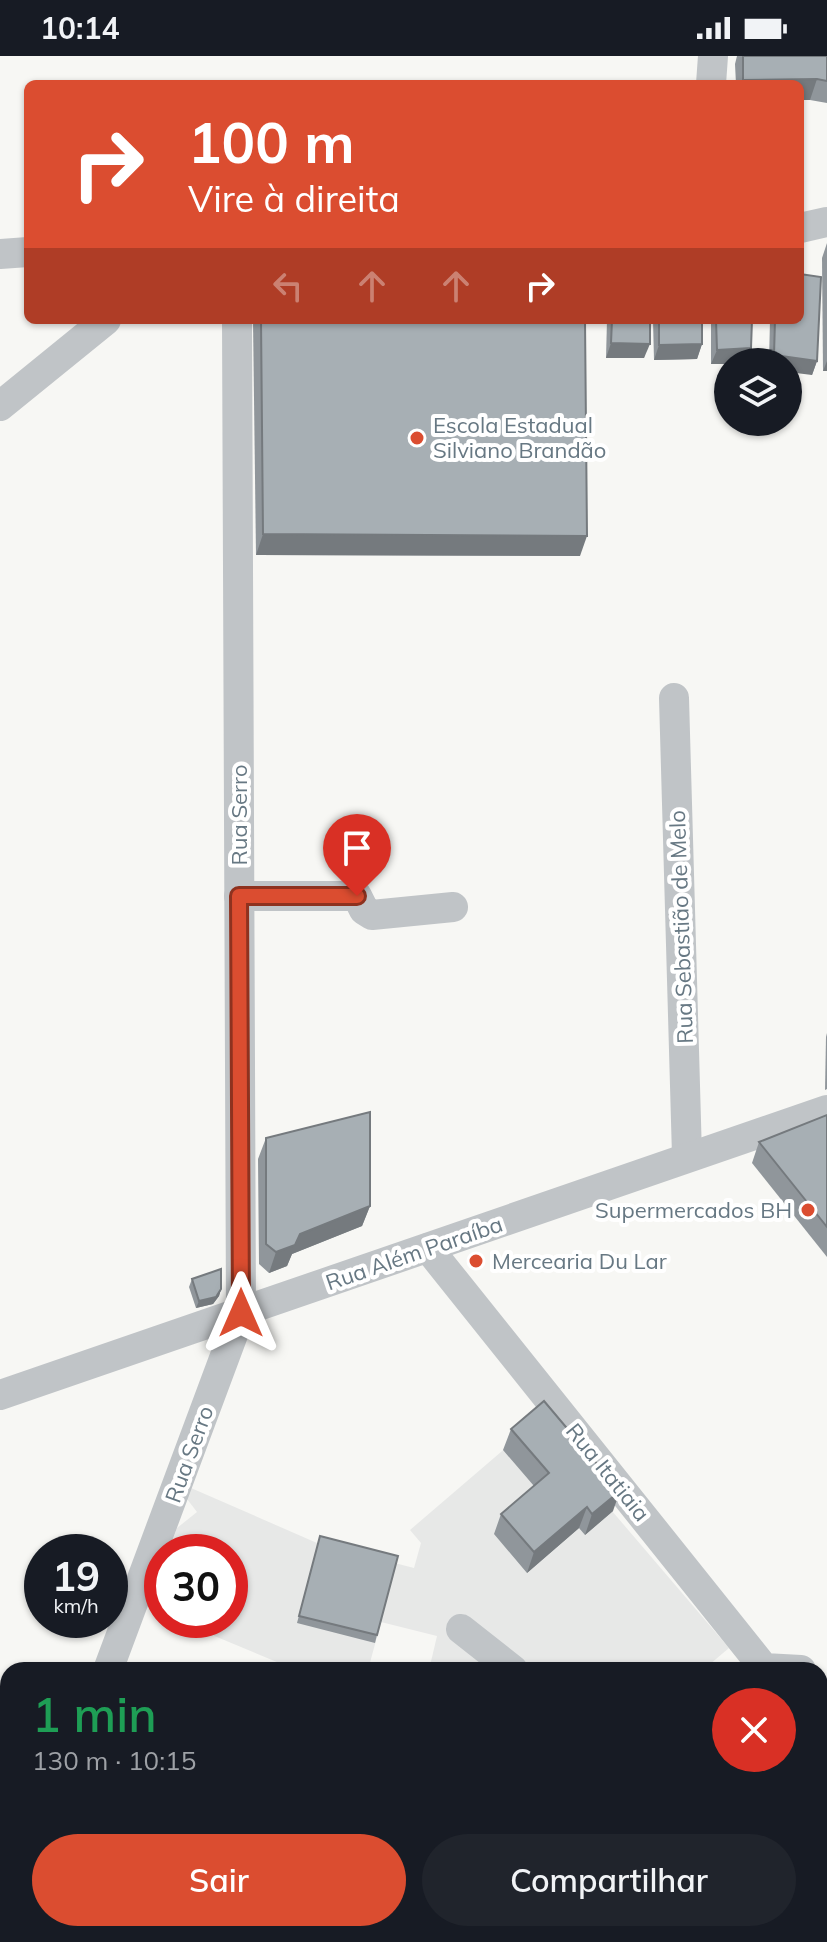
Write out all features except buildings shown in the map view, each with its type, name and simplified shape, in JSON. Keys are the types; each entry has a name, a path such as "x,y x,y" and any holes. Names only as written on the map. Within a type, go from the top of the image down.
{"street":[{"path":"711,80 713,56"},
{"path":"804,227 827,222"},
{"path":"0,254 24,252"},
{"path":"0,406 101,324"},
{"name":"Rua Serro","path":"111,1662 241,1313 237,324"},
{"name":"Rua Sebastião de Melo","path":"674,698 687,1156"},
{"path":"239,896 357,896 364,910 372,915 453,907"},
{"name":"Rua Além Paraíba","path":"0,1395 827,1110"},
{"name":"Rua Itatiaia","path":"428,1248 757,1662"},
{"path":"461,1629 503,1662"}],"shaded area":[{"path":"536,1422 729,1648 712,1662 431,1662 437,1636 381,1622 370,1662 277,1662 219,1638 248,1638 248,1534 175,1534 177,1528 197,1512 187,1499 191,1488 317,1543 414,1568 421,1543 410,1530"}],"place":[{"name":"Escola Estadual Silviano Brandão","path":"417,438"},
{"name":"Supermercados BH","path":"808,1210"},
{"name":"Mercearia Du Lar","path":"476,1261"}],"route":[{"path":"241,1313 239,896 357,896"}]}
